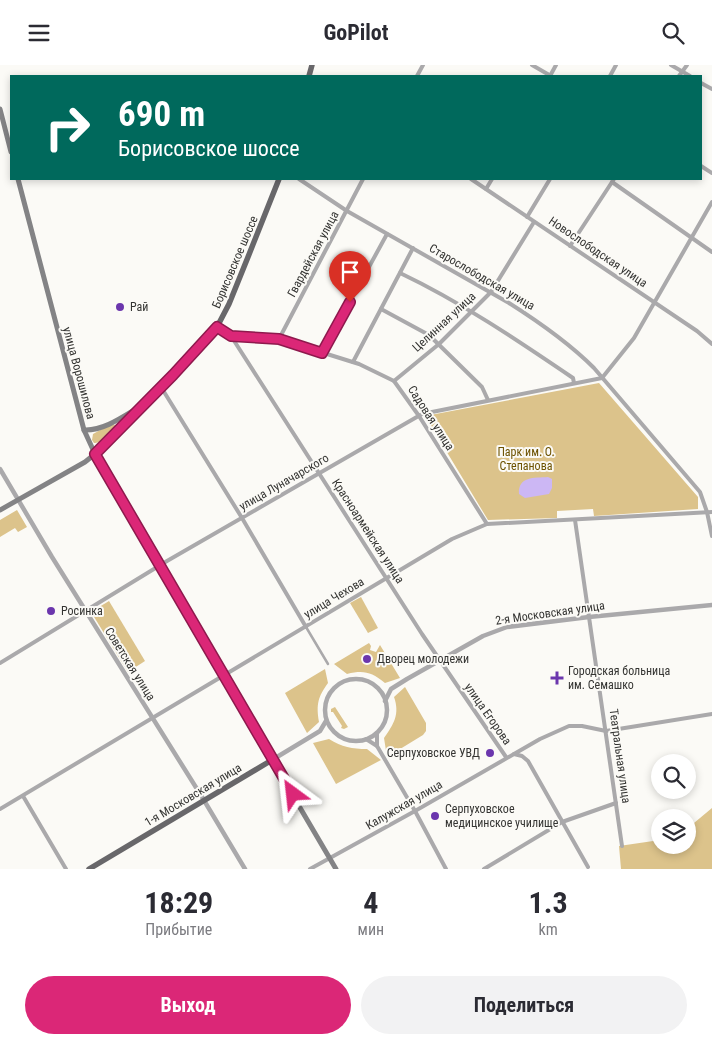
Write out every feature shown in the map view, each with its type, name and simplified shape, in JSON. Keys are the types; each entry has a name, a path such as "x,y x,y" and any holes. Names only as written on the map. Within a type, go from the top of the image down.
{"main road":[{"path":"0,109 10,148"},
{"name":"улица Ворошилова","path":"18,180 84,430 95,454 336,869"},
{"name":"Борисовское шоссе","path":"95,454 217,327 229,304 252,249 278,180"},
{"path":"84,430 92,430 112,422 143,405"},
{"path":"112,422 117,425 118,431"},
{"path":"0,510 85,462 95,454"},
{"name":"1-я Московская улица","path":"89,869 272,760"}],"street":[{"path":"532,65 548,75"},
{"path":"671,65 688,75"},
{"path":"680,75 687,65"},
{"name":"Старослободская улица","path":"300,180 347,211 529,315 579,353 700,492 710,512 712,536"},
{"name":"Гвардейская улица","path":"279,339 363,180"},
{"name":"Новослободская улица","path":"472,180 697,331 712,344"},
{"path":"486,189 491,180"},
{"path":"527,217 549,180"},
{"path":"570,246 613,181 691,238 712,251"},
{"path":"602,378 634,338 653,301 712,202"},
{"name":"Целинная улица","path":"394,381 439,344 491,292 534,222"},
{"path":"322,353 387,234"},
{"path":"353,362 413,249"},
{"path":"400,273 423,284 498,328 573,378 574,383"},
{"path":"381,309 429,335 482,387 488,400"},
{"name":"Садовая улица","path":"217,327 231,336 279,339 353,362 394,381 419,416 486,523"},
{"name":"Красноармейская улица","path":"231,336 439,660"},
{"name":"улица Луначарского","path":"0,663 159,566 419,416 488,400 602,378"},
{"path":"161,387 242,518 328,664"},
{"name":"Советская улица","path":"0,469 86,612 204,799 245,869"},
{"name":"улица Чехова","path":"0,809 306,627 386,577 452,539 486,523 710,512"},
{"name":"Театральная улица","path":"575,520 622,846"},
{"name":"2-я Московская улица","path":"391,689 439,660 495,630 589,617 712,605"},
{"name":"улица Егорова","path":"439,660 506,757 514,753 528,761 588,867"},
{"path":"361,680 374,685 385,701 385,721 377,733 366,739 348,741 332,731 326,721 326,701 334,689 346,681 361,680"},
{"path":"378,689 391,689 385,701"},
{"path":"514,753 569,726 582,726 606,731 712,714"},
{"path":"320,731 326,721"},
{"path":"320,731 332,731"},
{"name":"1-я Московская улица","path":"272,760 320,731"},
{"path":"377,733 377,746"},
{"path":"366,739 377,746 446,869"},
{"name":"Калужская улица","path":"310,869 415,811 506,757"},
{"path":"23,796 66,869"},
{"path":"484,869 562,822 616,803"}],"green space":[{"name":"Парк им. О. Степанова","path":"599,383 698,497 698,509 594,516 593,509 557,511 557,518 488,520 425,416"},
{"path":"111,424 115,425 110,434 94,443 92,440 93,434"},
{"path":"17,510 27,527 18,532 15,528 0,537 0,520"},
{"path":"361,597 378,628 368,633 350,603"},
{"path":"109,601 145,661 128,672 91,612"},
{"path":"369,643 371,646 370,650 376,652 380,645 400,678 385,683 376,676 367,673 347,674 334,664"},
{"path":"325,669 328,683 319,701 319,722 307,733 285,693"},
{"path":"405,687 426,723 426,731 423,735 387,757 384,738 395,719 396,703 394,697"},
{"path":"335,707 348,727 341,728 342,726 333,712 331,712 331,709"},
{"path":"329,739 347,747 367,749 381,760 336,784 313,743"},
{"path":"712,808 712,869 621,869 619,846 651,841 651,854 696,854 696,821"}],"shaded area":[{"path":"548,477 552,479 552,488 549,494 525,498 519,494 519,488 524,481 532,478"}],"place":[{"name":"Рай","path":"120,307"},
{"name":"Росинка","path":"51,611"},
{"name":"Дворец молодежи","path":"367,659"},
{"name":"Городская больница им. Семашко","path":"557,678"},
{"name":"Серпуховское УВД","path":"490,753"},
{"name":"Серпуховское медицинское училище","path":"435,816"}],"route":[{"path":"293,794 95,454 173,375 217,327 231,336 279,339 322,353 350,302"}]}
